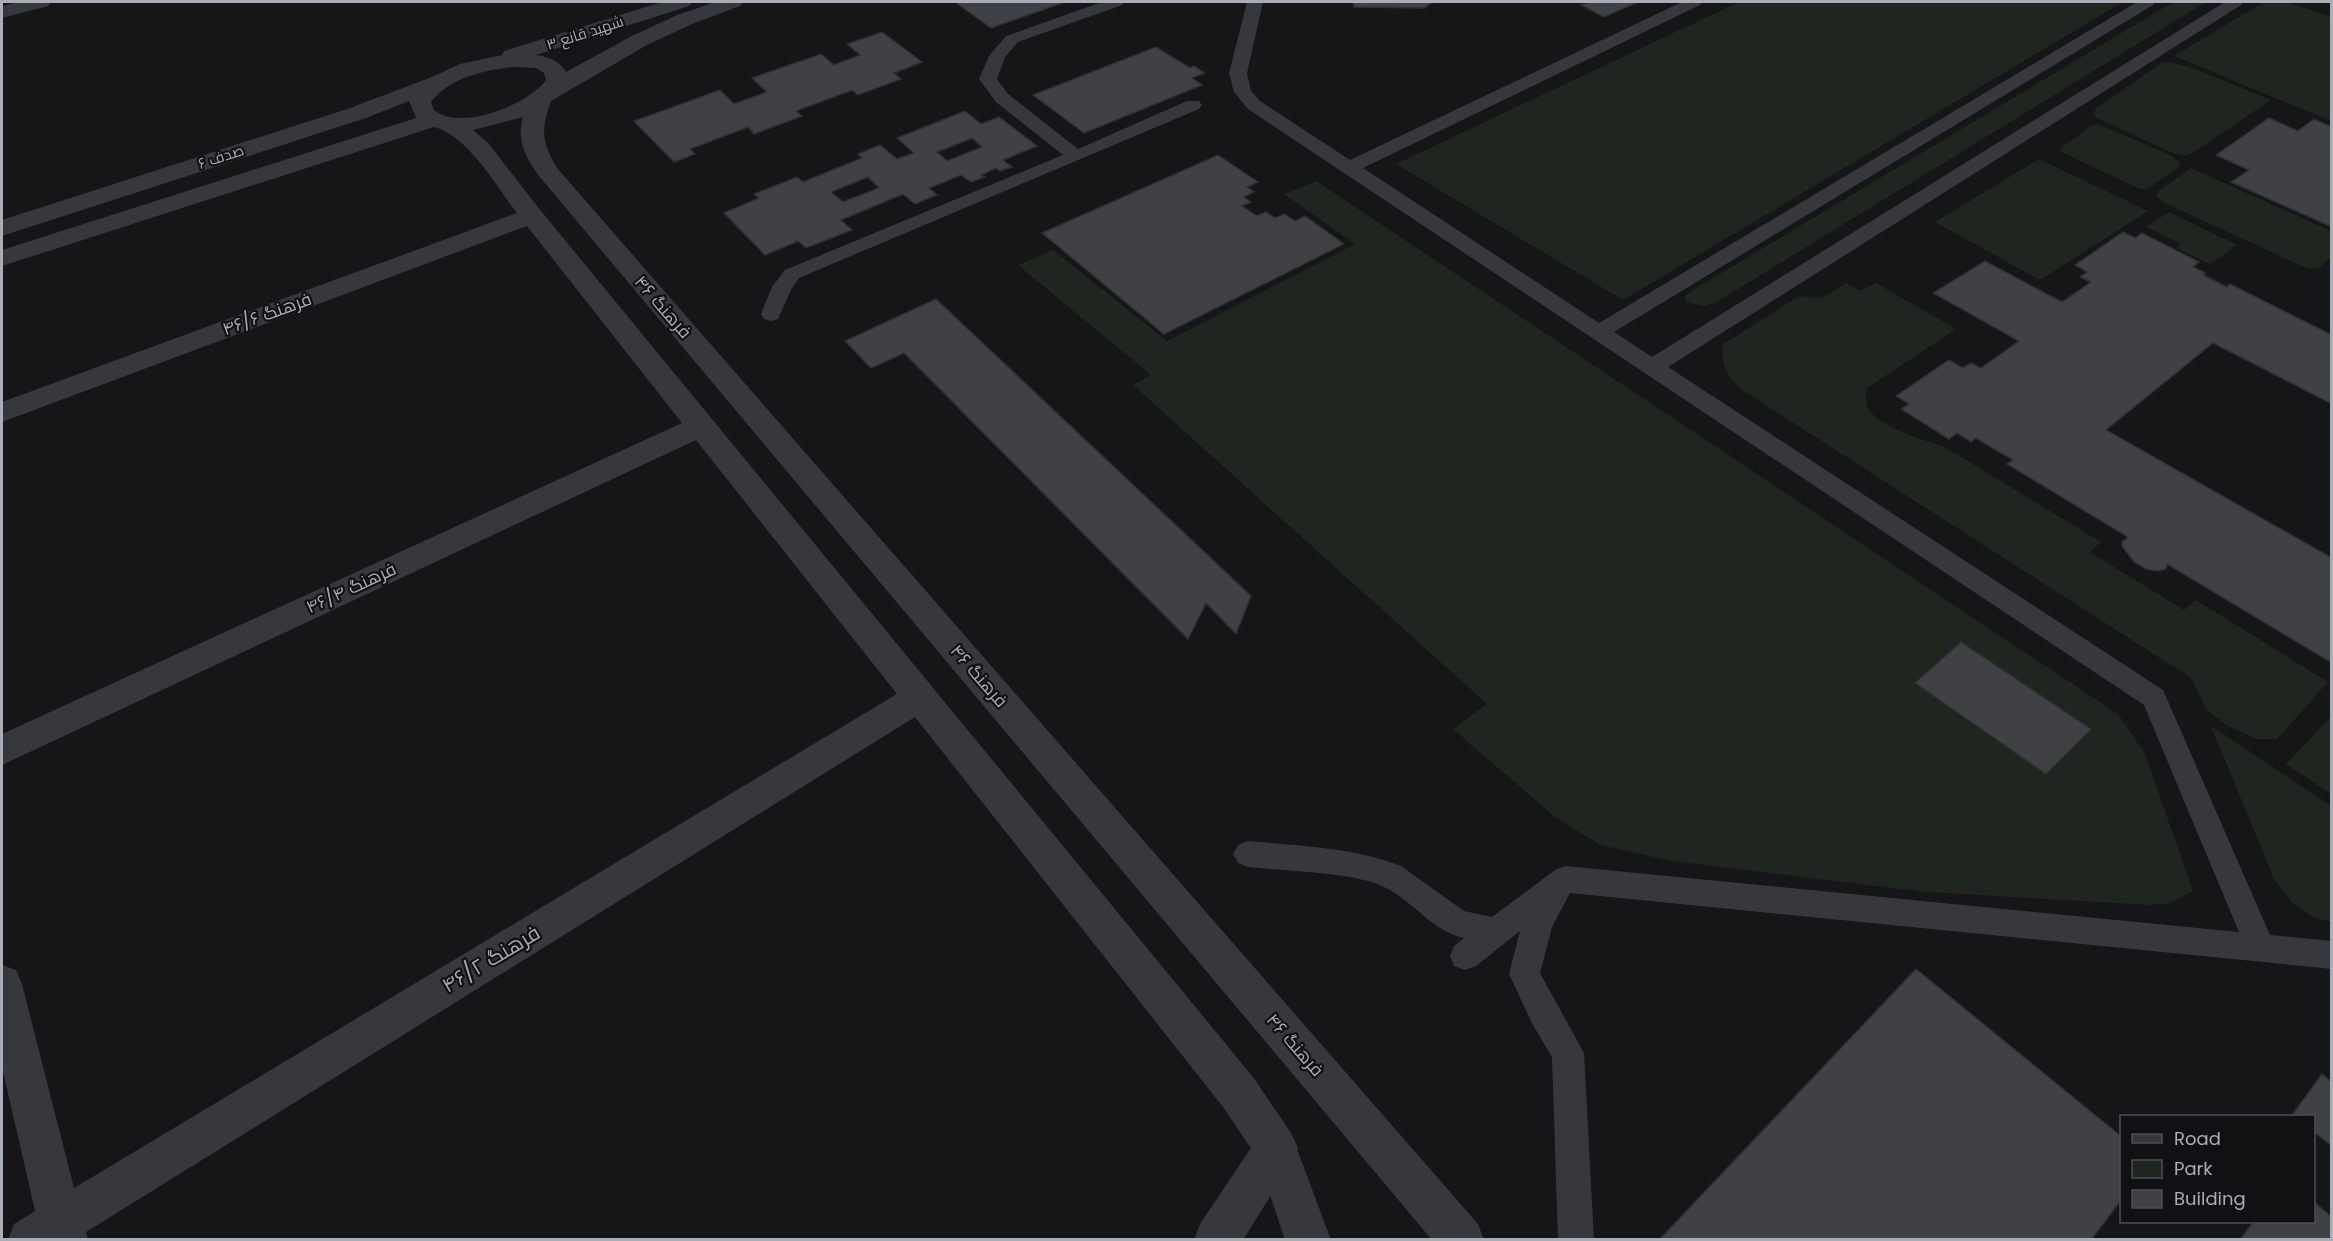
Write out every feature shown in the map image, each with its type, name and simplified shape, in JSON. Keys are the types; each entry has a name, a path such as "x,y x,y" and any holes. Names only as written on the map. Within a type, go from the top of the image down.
{"street":[{"path":"2,12 41,2"},
{"name":"شهید قانع ۳","path":"489,64 682,2"},
{"name":"شهید قانع ۳","path":"442,122 491,119 525,108 617,50 660,30 734,2"},
{"path":"489,64 526,60 543,63 554,70 557,80 546,95"},
{"name":"صدف ۶","path":"2,228 358,113 440,82 455,74 489,64"},
{"path":"440,82 427,92 420,102 423,112 480,148 532,216 1238,1092 1276,1148 1303,1229 1309,1239"},
{"name":"فرهنگ ۴۶","path":"546,95 531,126 530,144 547,171 1462,1239"},
{"name":"صدف ۶","path":"2,258 442,122"},
{"name":"فرهنگ ۴۶/۶","path":"2,412 532,216"},
{"name":"فرهنگ ۴۶/۴","path":"2,750 701,426"},
{"name":"فرهنگ ۴۶/۲","path":"52,1233 920,697"},
{"path":"2,984 52,1233"},
{"path":"1216,1239 1276,1148"}],"lane":[{"path":"1076,156 1002,98 988,79 997,56 1012,39 1116,2"},
{"path":"1255,2 1238,73 1243,92 1254,105 2154,698 2261,948"},
{"path":"1350,167 1694,2"},
{"path":"1599,332 2147,2"},
{"path":"1652,367 2235,2"},
{"path":"771,314 782,287 792,274 1193,105"},
{"path":"1248,854 1355,865 1391,874 1457,923 1497,932"},
{"path":"1565,879 1538,922 1524,974 1544,1014 1568,1053 1576,1239"},
{"path":"1465,956 1565,879 2331,955"}],"green space":[{"path":"1739,2 2123,2 1623,300 1396,164"},
{"path":"2173,2 2206,2 1715,303 1705,306 1686,302 1685,296 1693,290"},
{"path":"2264,2 2288,2 2331,17 2331,121 2174,56"},
{"path":"2171,62 2198,70 2271,100 2185,156 2173,153 2097,118 2094,113 2096,108 2162,63"},
{"path":"2098,124 2172,156 2180,163 2179,167 2147,189 2140,189 2061,152 2061,148 2091,126"},
{"path":"2039,159 2148,211 2040,280 1935,222"},
{"path":"2191,168 2331,231 2331,257 2319,268 2308,269 2165,203 2157,197 2157,192"},
{"path":"1316,181 2118,714 2145,754 2193,891 2171,903 2149,905 1926,892 1672,861 1600,845 1554,816 1453,729 1487,704 1133,385 1151,375 1018,265 1053,250 1167,341 1355,244 1284,194","holes":["1916,683 2090,729 2046,774"]},
{"path":"2169,212 2237,245 2210,264 2176,248 2181,244 2146,227"},
{"path":"1846,283 1860,291 1876,283 1956,329 1867,388 1867,406 1876,417 1904,433 1943,446 2101,542 2090,552 2184,610 2196,600 2328,682 2277,739 2257,739 2226,725 2207,710 2191,678 1737,385 1724,365 1722,345 1799,296 1822,298"},
{"path":"2331,717 2331,794 2286,764"},
{"path":"2211,726 2331,806 2331,922 2313,917 2293,904 2274,879"}],"building":[{"path":"955,2 1065,2 991,28"},
{"path":"1353,2 1433,2 1424,8 1354,7"},
{"path":"1590,2 1638,2 1604,17 1581,5"},
{"path":"882,32 922,62 894,73 901,79 858,95 852,90 796,111 802,116 754,134 748,127 690,149 695,154 674,162 634,121 720,90 734,104 767,92 752,78 821,54 834,65 860,55 847,44"},
{"path":"1156,47 1190,68 1194,66 1205,73 1192,78 1202,85 1084,133 1033,95"},
{"path":"965,111 981,124 999,117 1037,146 1003,160 1012,167 1000,171 996,168 981,175 985,177 971,182 961,175 929,188 937,195 915,204 903,194 841,220 852,230 806,248 798,241 765,255 724,213 759,198 754,194 797,177 803,182 862,158 858,154 880,145 897,159 914,153 897,138","holes":["972,138 982,147 947,161 937,152","868,177 879,188 843,202 831,192"]},
{"path":"2269,118 2298,131 2314,119 2332,127 2332,227 2231,182 2249,170 2216,155"},
{"path":"1218,155 1258,182 1247,187 1254,192 1244,197 1251,202 1242,206 1257,216 1266,212 1275,218 1284,214 1295,221 1305,216 1344,244 1164,334 1042,233"},
{"path":"2123,232 2135,238 2142,233 2199,262 2193,267 2206,273 2203,275 2227,287 2230,284 2332,335 2332,404 2213,343 2106,430 2332,558 2332,663 2167,564 2166,569 2158,571 2146,569 2134,562 2122,546 2122,542 2128,537 2007,464 2013,460 1976,438 1971,442 1957,433 1949,439 1901,409 1909,404 1896,396 1949,360 1963,368 1971,363 1981,368 2019,341 1933,293 1985,261 2062,302 2091,282 2080,277 2087,272 2075,265"},
{"path":"936,299 1251,596 1236,634 1206,603 1188,639 904,353 871,368 845,341"},
{"path":"1961,642 2091,729 2046,774 1915,683"},
{"path":"1916,969 2120,1135 2120,1202 2091,1240 1659,1240"},
{"path":"2322,1074 2332,1082 2332,1146 2315,1133 2315,1115 2292,1115"},
{"path":"2315,1203 2332,1217 2332,1240 2240,1240 2252,1223 2315,1223"}]}
